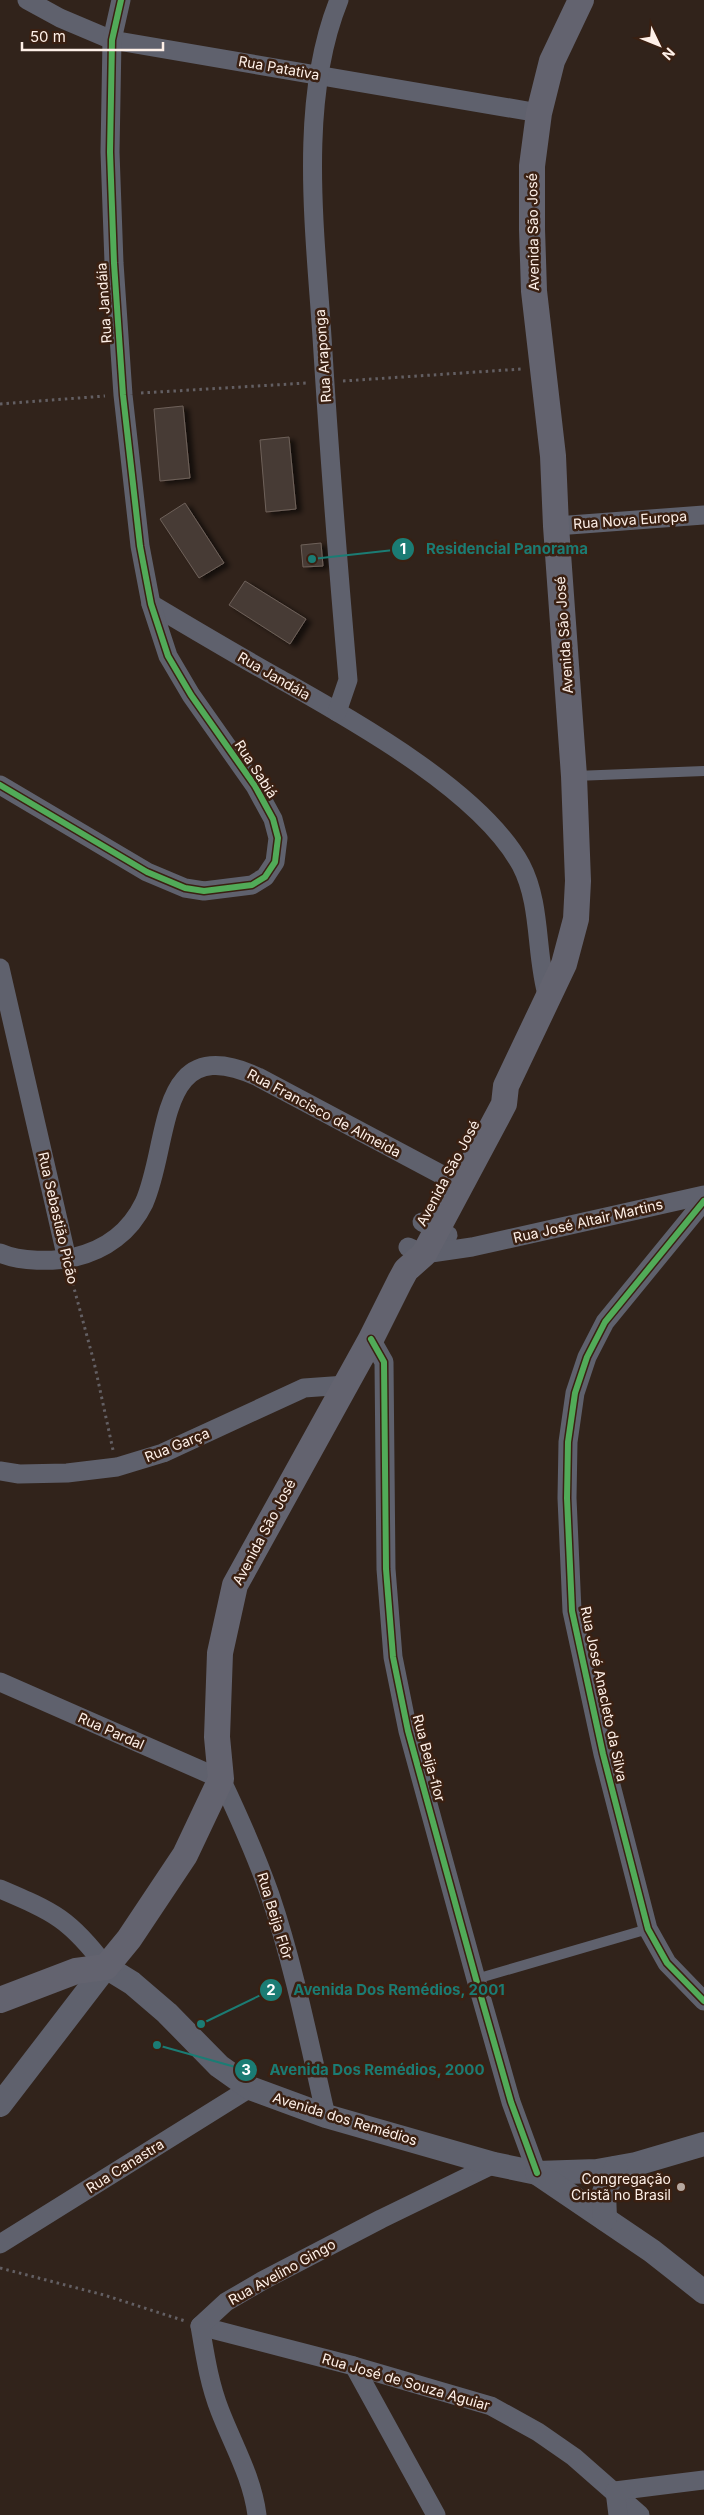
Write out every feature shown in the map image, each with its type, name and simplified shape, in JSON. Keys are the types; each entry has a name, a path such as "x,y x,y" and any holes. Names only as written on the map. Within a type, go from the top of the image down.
{"main road":[{"name":"Avenida São José","path":"221,1779 217,1737 220,1653 235,1585 372,1339 453,1181 488,1096 506,1086 564,964 576,918 578,881 574,776 556,526 553,456 540,349 533,256 532,166 539,113 552,61 580,0"},
{"path":"0,2000 76,1971 106,1967 134,1931 185,1854 221,1779"}],"street":[{"name":"Rua Patativa","path":"27,0 52,15 112,40 539,113"},
{"name":"Rua Jandáia","path":"121,0 112,40 111,180 114,263 132,492 151,604 361,726 440,782 486,820 506,843 521,865 529,885 534,904 540,974 548,998"},
{"name":"Rua Araponga","path":"337,712 348,680 326,406 311,165 319,75 339,0"},
{"name":"Rua Nova Europa","path":"556,526 704,515"},
{"name":"Rua Sabiá","path":"0,785 147,872 185,888 204,891 231,890 252,885 265,877 274,862 278,850 278,838 273,819 255,786 179,676 168,656 151,604"},
{"name":"Rua Sebastião Picão","path":"0,968 5,1014 66,1259"},
{"name":"Rua Francisco de Almeida","path":"0,1253 26,1259 66,1259 104,1247 118,1238 131,1223 143,1204 157,1167 171,1098 181,1082 192,1071 205,1066 219,1064 238,1067 258,1076 453,1181"},
{"name":"Rua José Altair Martins","path":"413,1257 472,1247 704,1195"},
{"name":"Rua José Anacleto da Silva","path":"703,1998 667,1963 648,1929 603,1754 572,1611 567,1498 568,1442 576,1393 587,1357 605,1322 704,1201"},
{"path":"430,1226 472,1247"},
{"name":"Rua Beija-flor","path":"372,1339 384,1362 386,1569 393,1657 408,1730 476,1979 511,2102 537,2173"},
{"name":"Rua Garça","path":"0,1471 19,1474 67,1473 117,1467 163,1454 304,1388 346,1385"},
{"name":"Rua Pardal","path":"0,1682 221,1779"},
{"name":"Rua Beija Flôr","path":"221,1779 247,1834 270,1896 290,1963 326,2116"},
{"path":"0,1889 46,1908 68,1923 84,1938 106,1967 0,2105"},
{"name":"Avenida dos Remédios","path":"106,1967 132,1983 167,2013 219,2066 250,2088 326,2116 494,2164 537,2173 597,2171 616,2168 704,2144"},
{"name":"Rua Canastra","path":"0,2244 250,2088"},
{"name":"Rua Avelino Gingo","path":"200,2326 226,2302 262,2281 381,2219 494,2164"},
{"path":"604,2219 604,2192 616,2168"},
{"path":"537,2173 652,2251 704,2292"},
{"path":"200,2326 207,2369 220,2411 254,2491 257,2515"},
{"name":"Rua José de Souza Aguiar","path":"200,2326 354,2366 491,2406 552,2442 615,2491 640,2515"},
{"path":"354,2366 436,2515"},
{"path":"618,2515 615,2491 704,2480"}],"lane":[{"path":"574,776 704,771"},
{"path":"476,1979 648,1929"}],"path":[{"path":"0,404 123,394"},
{"path":"0,2268 104,2295 200,2326"}],"building":[{"path":"183,406 190,478 160,481 154,409"},
{"path":"289,437 296,509 266,512 260,440"},
{"path":"185,503 224,563 199,578 160,519"},
{"path":"321,543 323,566 303,567 301,545"},
{"path":"245,581 306,619 290,644 229,605"}],"cycle path":[{"path":"0,785 147,872 185,888 204,891 252,885 265,877 275,862 278,838 273,819 255,786 191,695 168,656 151,604 140,546 123,395 114,263 110,152 112,40 121,0"},
{"path":"704,1201 605,1322 587,1357 575,1393 568,1442 567,1498 572,1611 603,1754 648,1929 667,1963 704,2001"},
{"path":"371,1339 384,1362 386,1569 393,1657 408,1731 476,1979 511,2102 537,2173"}],"place":[{"name":"Residencial Panorama","path":"312,559"},
{"name":"Avenida Dos Remédios, 2001","path":"201,2024"},
{"name":"Avenida Dos Remédios, 2000","path":"157,2045"},
{"name":"Congregação Cristã no Brasil","path":"681,2187"}]}
